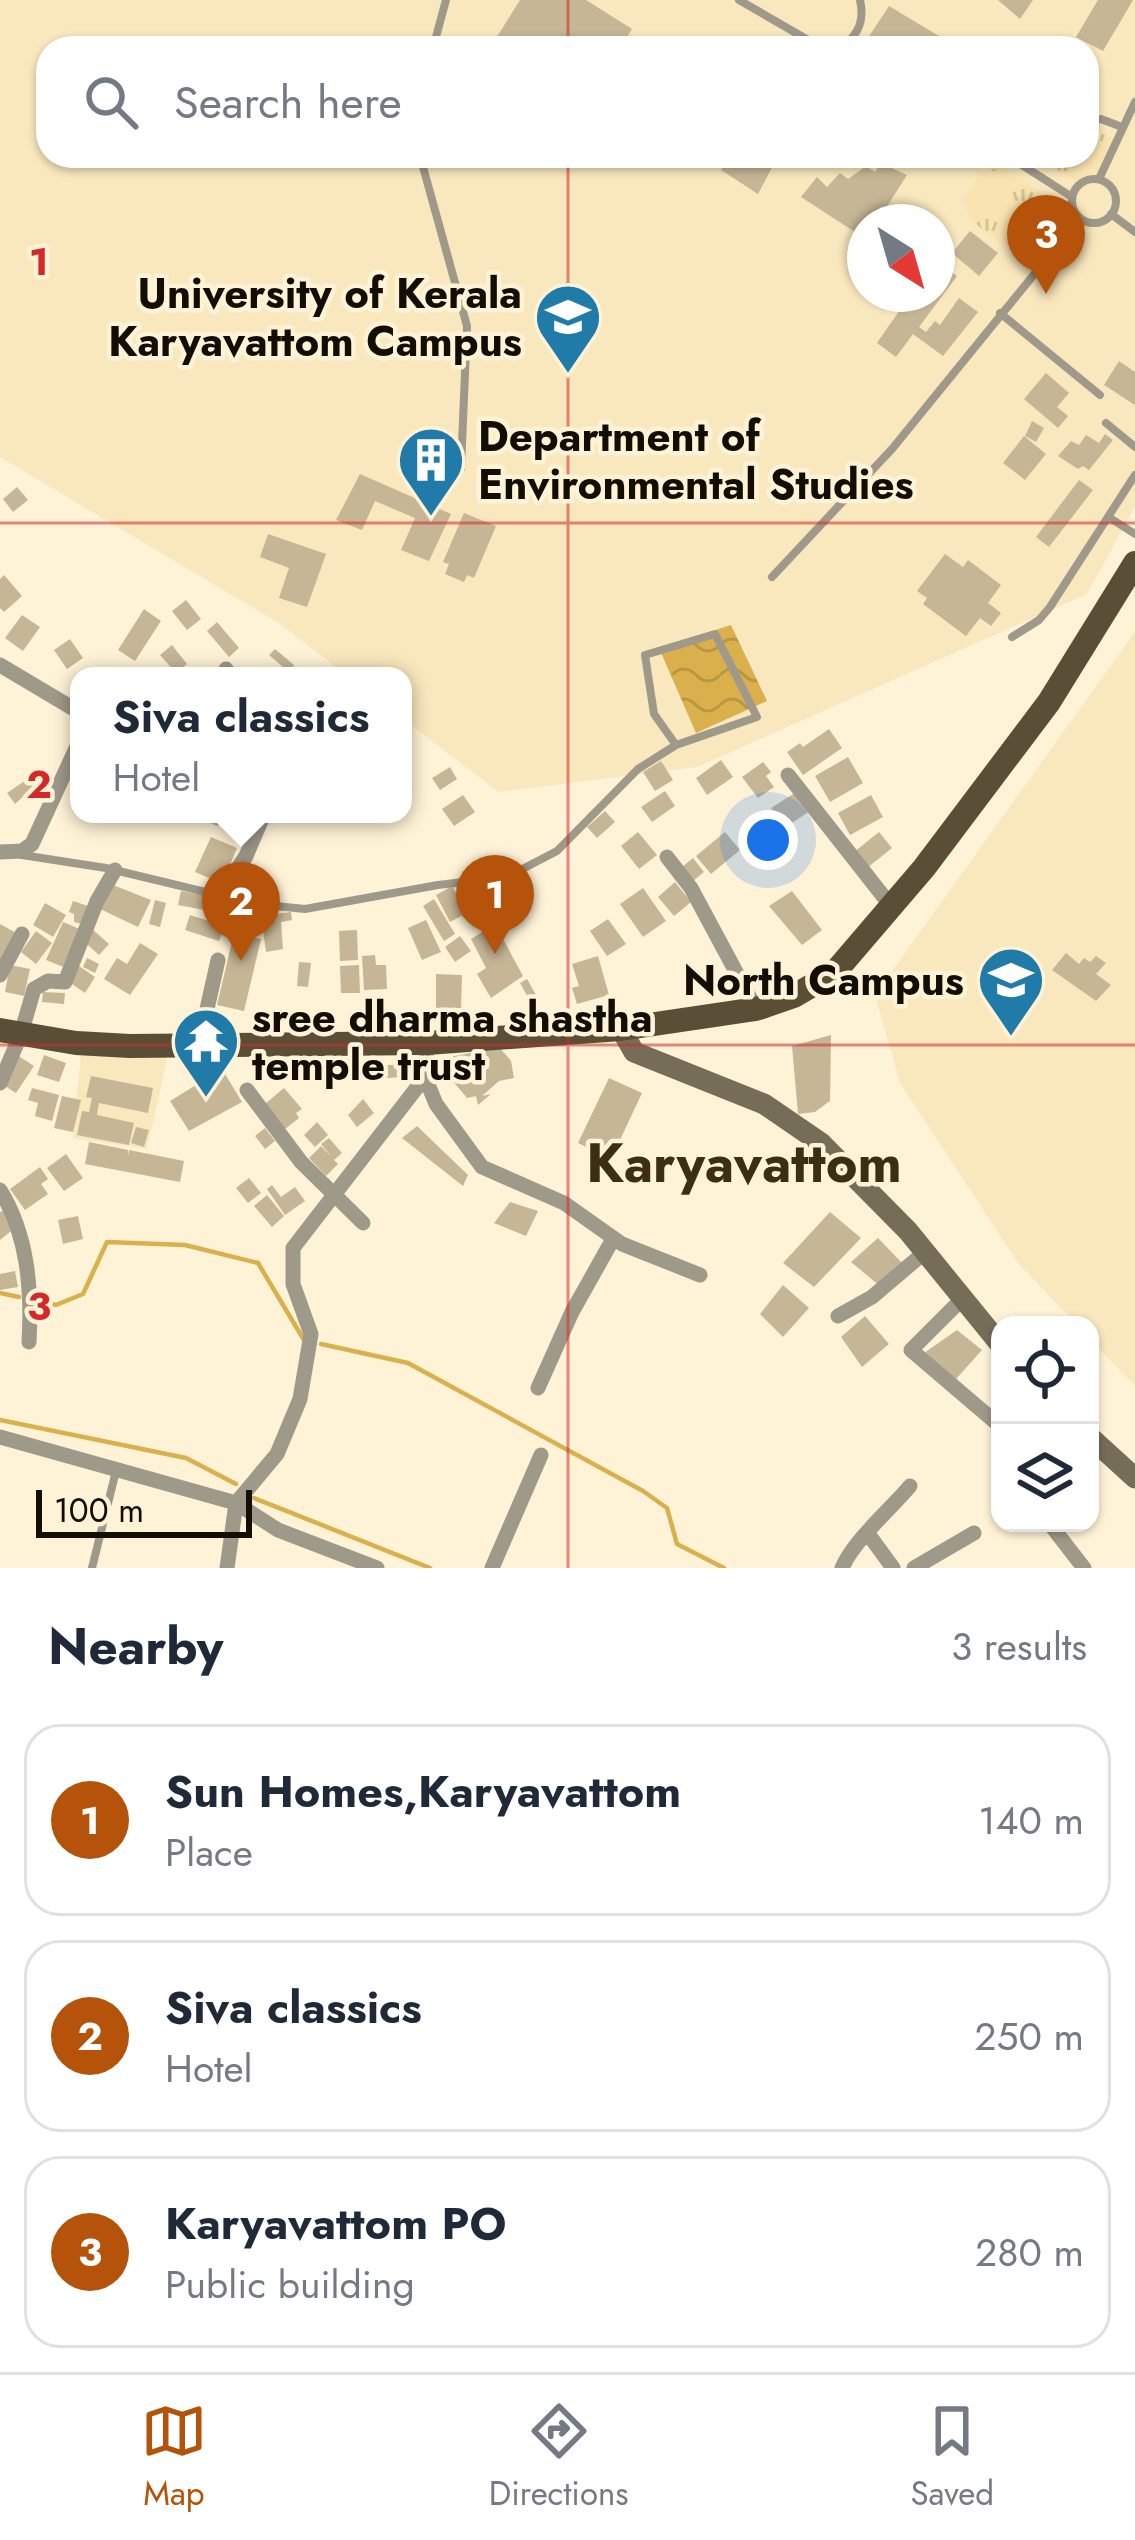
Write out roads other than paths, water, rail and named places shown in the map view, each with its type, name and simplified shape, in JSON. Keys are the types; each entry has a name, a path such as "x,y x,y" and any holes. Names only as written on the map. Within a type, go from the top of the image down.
{"main road":[{"path":"10,1032 76,1043 427,1043 621,1029 756,1009 794,996 835,972 891,906 1049,702 1135,563"},
{"path":"621,1029 634,1052 764,1105 821,1143 875,1195 991,1333"},
{"path":"1099,1445 1135,1478"}],"street":[{"path":"0,665 70,707"},
{"path":"0,852 22,851 32,844 70,762"},
{"path":"788,775 891,906"},
{"path":"220,895 260,823"},
{"path":"667,857 691,888 756,1009"},
{"path":"0,1083 10,1032 34,989 48,981 65,982 97,901 115,870"},
{"path":"0,975 22,934"},
{"path":"199,1045 218,960"},
{"path":"427,1043 424,1077 436,1104 482,1167 564,1203 613,1239 700,1275"},
{"path":"227,1568 236,1503 277,1454 300,1399 311,1334 293,1284 292,1248 424,1077"},
{"path":"247,1090 301,1162 363,1223"},
{"path":"2,1196 17,1222 23,1249 31,1303 28,1342"},
{"path":"538,1388 572,1312 613,1239"},
{"path":"838,1316 872,1297 925,1252"},
{"path":"963,1298 911,1350 998,1424"},
{"path":"0,1437 236,1503 278,1530 377,1568"},
{"path":"492,1568 541,1455"},
{"path":"842,1568 849,1551 869,1535 910,1486"},
{"path":"1056,1532 1084,1568"},
{"path":"914,1568 974,1533"},
{"path":"869,1535 893,1568"}],"lane":[{"path":"436,36 446,0"},
{"path":"739,0 801,36"},
{"path":"855,36 863,14 860,0"},
{"path":"1099,179 1135,102"},
{"path":"1099,118 1122,128"},
{"path":"423,168 467,326 461,468"},
{"path":"1034,168 1072,197 1080,218"},
{"path":"1072,197 1085,180 1099,179 1115,193 1111,214 1100,222 1080,218"},
{"path":"1111,214 1135,232"},
{"path":"772,577 892,449 1080,218"},
{"path":"1000,313 1100,395"},
{"path":"1106,423 1135,447"},
{"path":"1012,637 1050,607 1135,475"},
{"path":"1110,518 1135,534"},
{"path":"0,852 305,909 507,877 557,850 638,769 676,745 757,717 715,634 645,655 654,714 676,745"},
{"path":"92,1568 116,1469"}],"water":[{"path":"731,625 767,701 696,733 659,648"}],"waterway":[{"path":"43,1302 56,1305 83,1294 107,1242 185,1245 258,1263 304,1340"},
{"path":"0,1293 19,1297"},
{"path":"321,1344 408,1363 643,1491 667,1508 677,1544 724,1568"},
{"path":"0,1420 186,1458 236,1484"},
{"path":"254,1498 430,1568"}],"place":[{"name":"Karyavattom PO","path":"1046,294"},
{"name":"University of Kerala Karyavattom Campus","path":"568,376"},
{"name":"Department of Environmental Studies","path":"431,519"},
{"name":"Sun Homes,Karyavattom","path":"495,954"},
{"name":"Siva classics","path":"241,961"},
{"name":"North Campus","path":"1011,1039"},
{"name":"sree dharma shastha temple trust","path":"206,1100"}],"district":[{"name":"Karyavattom","path":"744,1163"}]}
